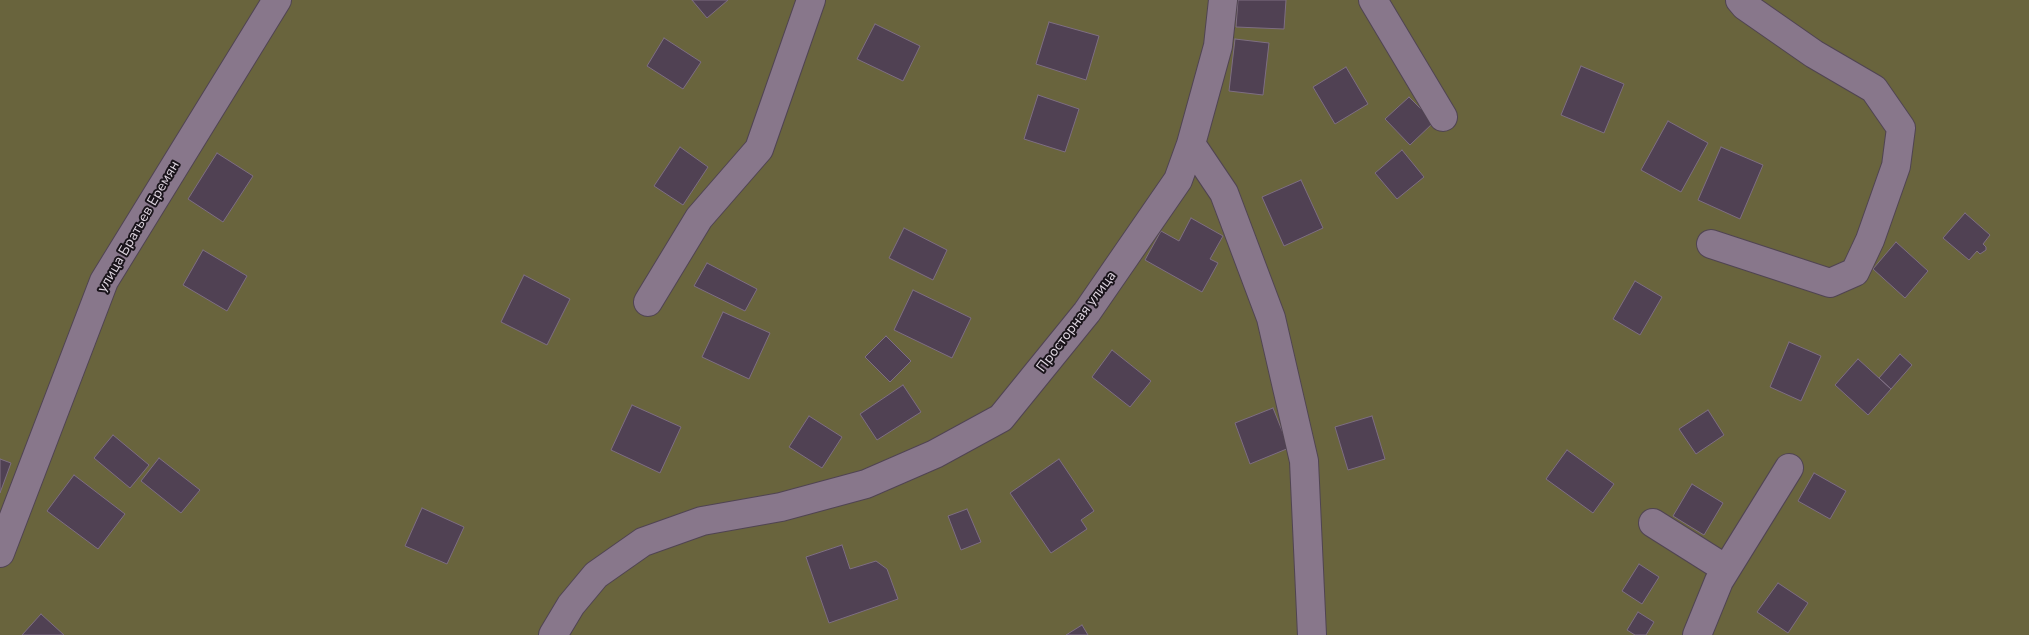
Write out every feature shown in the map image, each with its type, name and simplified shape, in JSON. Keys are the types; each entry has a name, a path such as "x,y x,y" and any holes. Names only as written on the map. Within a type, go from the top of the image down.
{"street":[{"name":"улица Братьев Еремян","path":"0,553 104,281 276,0"},
{"path":"648,302 699,218 758,149 811,0"},
{"name":"Просторная улица","path":"553,635 570,605 596,575 643,542 702,521 781,507 866,484 935,454 1001,418 1088,312 1178,180 1191,144 1218,46 1223,0"},
{"path":"1373,0 1443,117"},
{"path":"1711,244 1830,283 1855,272 1870,240 1896,166 1901,128 1874,89 1814,54 1745,6 1740,0"},
{"path":"1191,144 1224,193 1271,318 1304,461 1312,635"},
{"path":"1697,635 1719,581 1789,468"},
{"path":"1653,523 1726,569"}],"shaded area":[{"path":"0,0 2029,0 2029,635 0,635"}],"building":[{"path":"692,0 728,0 707,18"},
{"path":"1238,0 1286,0 1284,29 1236,27"},
{"path":"1049,22 1099,36 1086,80 1036,64"},
{"path":"875,24 920,46 903,81 857,59"},
{"path":"664,38 701,62 683,89 647,66"},
{"path":"1235,39 1269,43 1263,95 1229,91"},
{"path":"1581,66 1624,84 1604,133 1561,115"},
{"path":"1346,67 1368,104 1335,124 1313,87"},
{"path":"1038,95 1079,109 1065,152 1024,139"},
{"path":"1409,97 1434,122 1410,145 1385,119"},
{"path":"1668,121 1708,143 1681,192 1641,170"},
{"path":"680,147 708,167 683,205 654,186"},
{"path":"1721,147 1763,165 1740,219 1698,200"},
{"path":"1402,150 1424,177 1397,199 1375,173"},
{"path":"217,153 253,176 223,222 188,199"},
{"path":"1301,180 1323,228 1284,246 1262,197"},
{"path":"1965,213 1990,235 1983,244 1986,250 1980,254 1977,251 1969,260 1943,238"},
{"path":"1191,218 1223,236 1210,259 1218,263 1202,292 1145,260 1161,231 1179,241"},
{"path":"904,228 947,250 933,280 889,258"},
{"path":"1896,242 1928,271 1905,298 1873,269"},
{"path":"203,250 247,276 227,311 183,285"},
{"path":"707,263 757,289 745,311 694,286"},
{"path":"524,275 570,299 547,345 501,322"},
{"path":"1635,281 1662,297 1640,335 1613,319"},
{"path":"913,290 971,318 952,358 894,330"},
{"path":"723,312 770,333 749,379 702,357"},
{"path":"886,336 911,361 890,382 865,357"},
{"path":"1789,342 1821,356 1801,401 1770,387"},
{"path":"1112,350 1151,381 1130,407 1092,377"},
{"path":"1900,354 1912,365 1891,389 1879,378"},
{"path":"1858,359 1891,389 1868,415 1835,385"},
{"path":"903,385 921,412 877,440 860,414"},
{"path":"632,405 681,427 660,473 611,450"},
{"path":"1273,408 1289,448 1250,464 1235,423"},
{"path":"1708,410 1724,435 1696,454 1679,429"},
{"path":"809,416 842,437 822,468 789,447"},
{"path":"1372,416 1385,459 1348,470 1335,427"},
{"path":"113,435 149,465 130,488 94,458"},
{"path":"1567,450 1614,484 1593,513 1546,479"},
{"path":"159,458 200,490 181,513 141,481"},
{"path":"0,459 11,463 0,493"},
{"path":"1059,459 1094,511 1081,520 1087,529 1051,553 1010,493"},
{"path":"1814,473 1846,491 1830,519 1798,501"},
{"path":"74,475 125,514 98,549 47,511"},
{"path":"1692,484 1723,503 1704,535 1673,516"},
{"path":"422,508 464,527 447,564 405,546"},
{"path":"967,509 981,542 961,550 948,516"},
{"path":"842,545 850,569 876,561 887,569 898,599 829,623 806,557"},
{"path":"1639,564 1659,577 1642,604 1622,591"},
{"path":"1778,583 1808,603 1788,633 1757,612"},
{"path":"1638,612 1654,622 1646,635 1635,635 1627,630"},
{"path":"41,614 64,635 22,635"},
{"path":"1082,625 1088,635 1066,635"}]}
